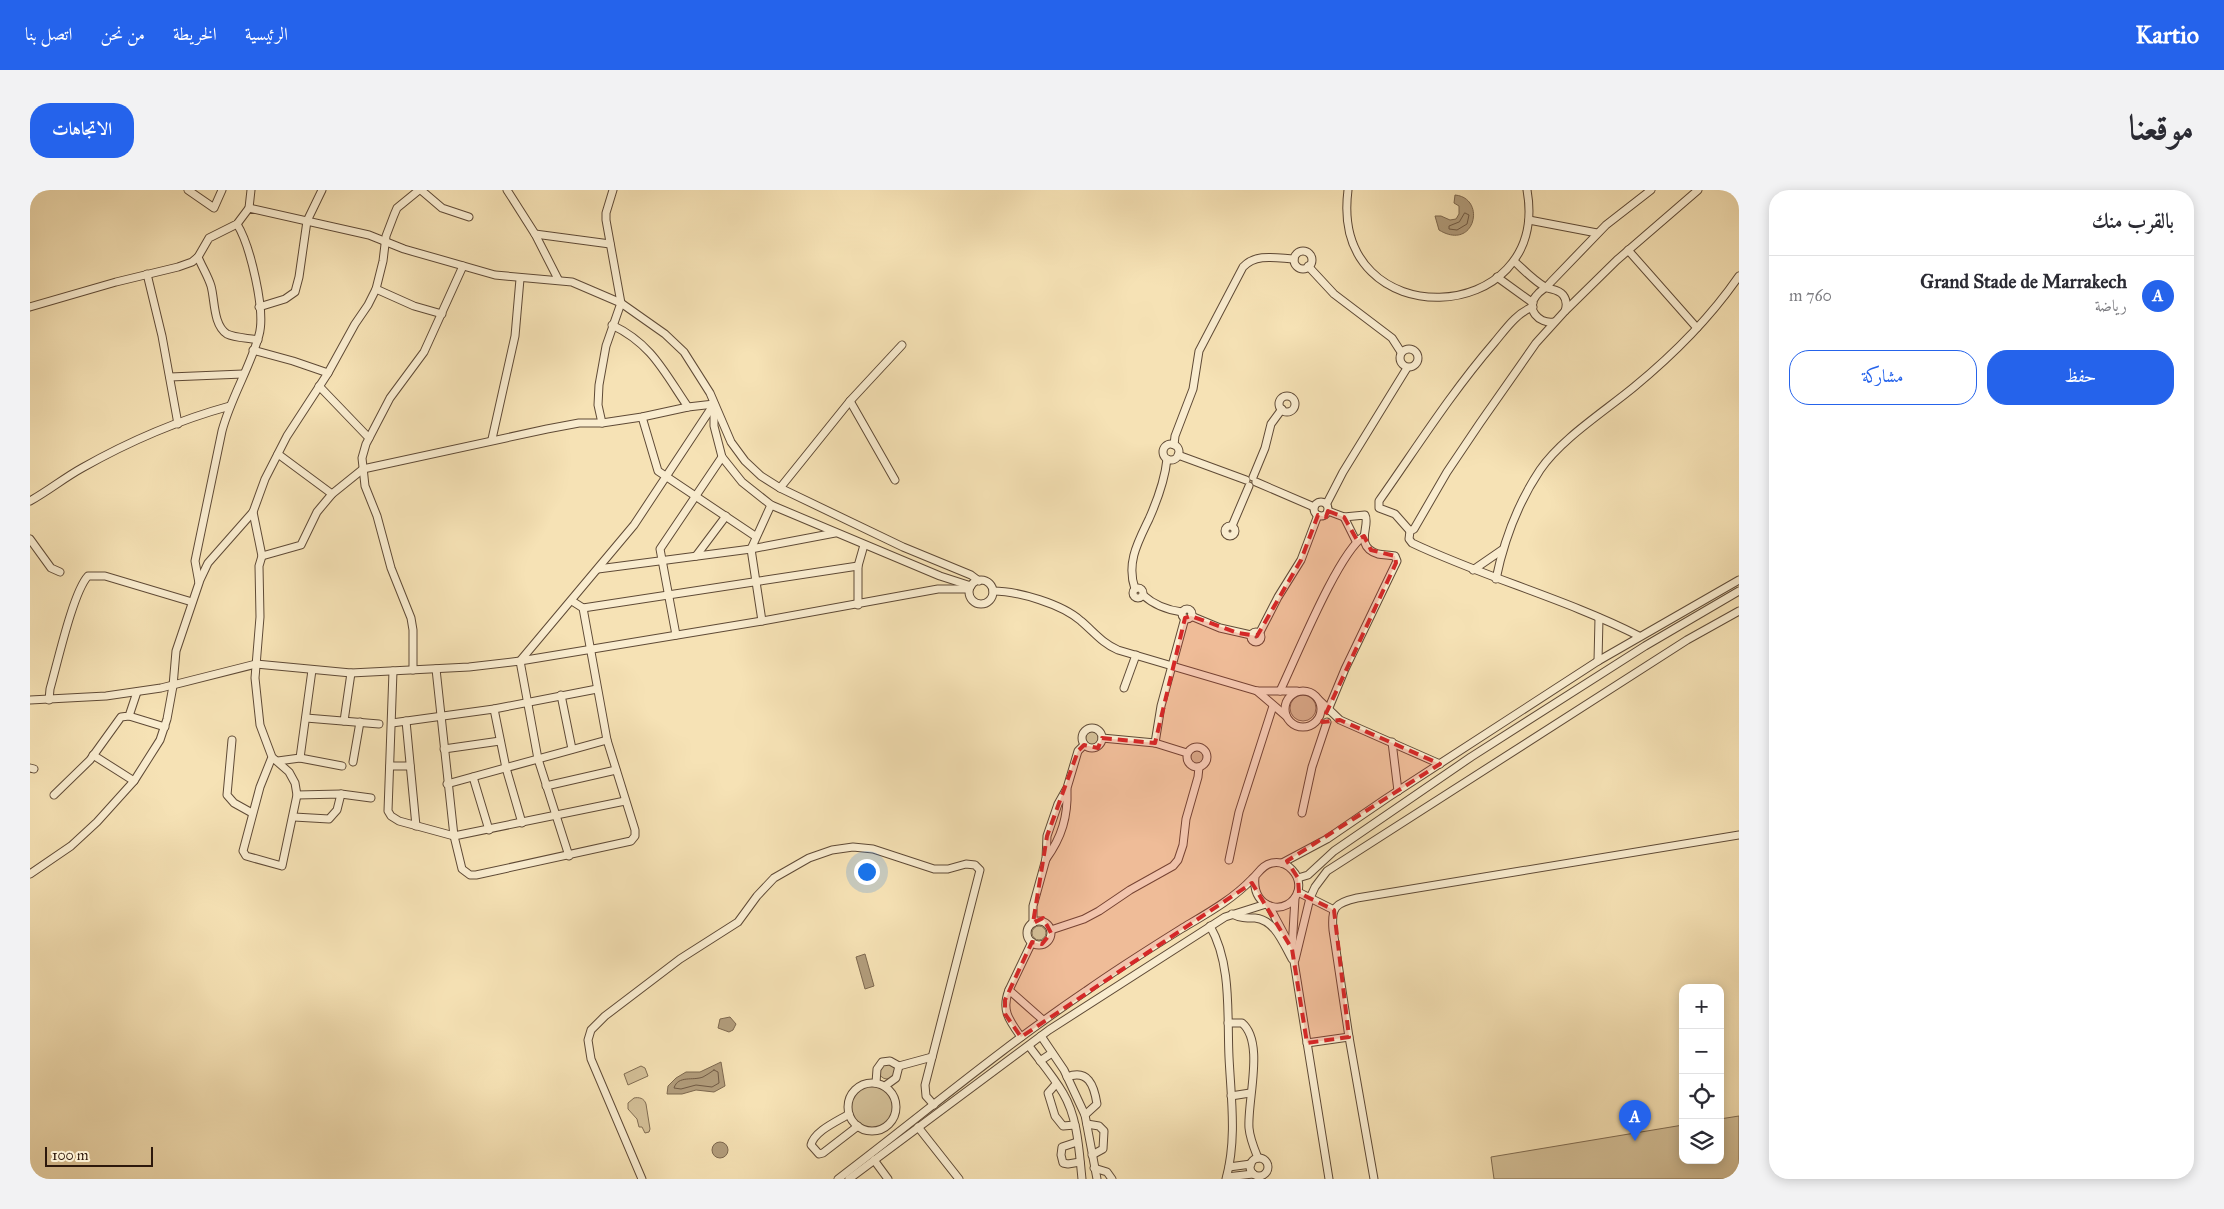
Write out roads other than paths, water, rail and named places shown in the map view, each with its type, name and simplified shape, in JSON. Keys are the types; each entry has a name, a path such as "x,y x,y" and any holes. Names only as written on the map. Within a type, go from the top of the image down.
{"street":[{"path":"188,190 214,208 222,190"},
{"path":"30,307 147,274 178,268 192,262 198,257 209,238 237,224 249,208 251,190"},
{"path":"259,307 285,299 294,292 299,277 307,221 322,190"},
{"path":"507,190 535,234 558,279"},
{"path":"602,423 598,405 599,385 612,325 620,303 606,213 613,190"},
{"path":"1348,190 1346,210 1348,228 1354,246 1376,276 1392,287 1418,297 1446,299 1482,288 1514,261 1529,220 1527,190"},
{"path":"1410,532 1395,514 1379,508 1379,501 1425,431 1478,362 1516,317 1533,305 1536,295 1547,288 1550,282 1598,233 1651,190"},
{"path":"1639,636 1599,618 1473,570 1412,543 1409,539 1410,532 1414,529 1447,472 1536,343 1554,322 1561,318 1628,250 1698,190"},
{"path":"30,874 71,846 103,815 134,781 147,763 165,727 173,686 176,651 192,602 208,563 253,512 265,480 286,436 328,372 368,305 376,289 383,261 385,242 397,208 417,191 442,208 468,217"},
{"path":"249,208 370,235 385,242 495,275 520,279 558,279 596,291 620,303 665,334 684,352 706,386 731,442 745,461 761,476 780,488 903,547 989,583 993,591 989,602 979,604 971,599 970,588"},
{"path":"1529,220 1598,233"},
{"path":"199,583 195,561 210,483 230,406 258,340 261,323 252,263 243,234 237,224"},
{"path":"535,234 610,244"},
{"path":"1628,250 1697,328"},
{"path":"1294,259 1297,253 1307,252 1311,257 1308,266"},
{"path":"198,257 210,284 221,327 230,335 258,340"},
{"path":"1174,445 1175,436 1193,388 1199,351 1243,267 1253,259 1294,259"},
{"path":"1294,259 1299,267 1308,266"},
{"path":"1514,261 1530,277 1562,295 1566,302 1566,311"},
{"path":"413,670 414,639 411,618 391,568 377,516 364,486 362,469 363,451 390,398 424,352 463,266"},
{"path":"1308,266 1334,294 1392,338 1402,352"},
{"path":"147,274 170,377 178,424"},
{"path":"1497,277 1533,305 1538,318 1546,322 1554,322"},
{"path":"1496,579 1502,550 1519,507 1541,469 1570,438 1664,362 1697,328 1739,278"},
{"path":"492,439 515,336 520,279"},
{"path":"376,289 414,306 442,314"},
{"path":"612,325 641,342 659,363 688,407"},
{"path":"780,488 850,401 902,345"},
{"path":"1318,515 1324,515 1342,472 1407,368 1417,364 1417,353 1408,349 1402,352 1399,359 1403,366 1407,368"},
{"path":"253,350 293,360 328,372"},
{"path":"170,377 243,374"},
{"path":"318,386 369,438"},
{"path":"850,401 895,480"},
{"path":"262,556 301,545 311,522 332,494 362,469 492,439 579,424 602,423 642,417 688,407 714,404"},
{"path":"714,404 714,426 722,457 742,482 770,505 970,588"},
{"path":"520,661 634,525 714,404"},
{"path":"30,501 83,467 178,424 230,406"},
{"path":"1232,526 1265,448 1271,424 1282,409"},
{"path":"642,417 656,468 755,536"},
{"path":"1168,444 1174,445 1178,449 1178,455 1174,459 1168,459 1163,455 1164,449 1168,444"},
{"path":"278,454 332,494"},
{"path":"1168,459 1156,501 1135,550 1132,572 1135,589 1140,588 1143,595 1157,605 1220,628 1255,634 1301,560 1318,515 1314,507 1251,481 1178,455"},
{"path":"676,635 662,562 661,544 722,457"},
{"path":"1314,507 1321,501 1344,517 1356,541"},
{"path":"762,621 751,549 770,505"},
{"path":"253,512 262,556 259,566 260,617 255,678 260,725 275,759 289,772 295,783 297,795 294,817 282,866 259,860 243,853 243,846 252,813 275,759"},
{"path":"1328,710 1397,561 1393,555 1380,554 1371,550 1364,536 1366,517 1361,515 1344,517"},
{"path":"696,556 726,516"},
{"path":"598,569 751,549 836,533"},
{"path":"1280,691 1334,579 1356,541 1364,536"},
{"path":"30,539 51,568 60,572"},
{"path":"858,605 858,566 864,545"},
{"path":"1473,570 1502,550"},
{"path":"583,608 858,566"},
{"path":"49,700 50,689 71,617 82,586 88,576 105,576 192,602"},
{"path":"30,700 136,692 173,686 256,664 350,673 436,669 520,661 858,605 938,589 970,588 979,580"},
{"path":"1282,863 1327,839 1598,661 1739,580"},
{"path":"993,591 1026,595 1080,620 1107,645 1172,667 1256,691 1307,691 1340,720 1440,764"},
{"path":"1298,878 1308,875 1334,851 1471,757 1645,646 1739,591"},
{"path":"436,669 454,836 460,866 464,872 470,875 569,856 628,842 633,839 635,830 607,740 583,608 572,600"},
{"path":"1294,963 1310,898 1315,887 1327,872 1687,640 1739,611"},
{"path":"1155,743 1162,706 1186,615"},
{"path":"1598,661 1599,618"},
{"path":"1124,688 1136,655"},
{"path":"520,661 538,759 569,856"},
{"path":"300,758 312,670"},
{"path":"393,671 388,811 396,819 454,836 625,801"},
{"path":"344,721 350,673"},
{"path":"392,723 494,708 597,689"},
{"path":"1256,691 1286,716 1289,721 1298,726 1340,720"},
{"path":"1286,716 1285,704 1287,699 1297,691"},
{"path":"129,716 136,692"},
{"path":"561,695 572,749"},
{"path":"1313,723 1321,710 1319,700"},
{"path":"1229,860 1239,812 1273,706"},
{"path":"494,708 506,768 522,823"},
{"path":"54,794 93,756 121,717 129,716 165,727"},
{"path":"306,718 379,724"},
{"path":"406,721 416,826"},
{"path":"353,762 360,722"},
{"path":"1302,813 1312,767 1327,722"},
{"path":"1102,738 1097,747 1090,748 1084,745 1081,739 1086,730 1096,730 1102,738 1155,743 1187,753"},
{"path":"232,740 227,795 230,800 252,813"},
{"path":"447,784 607,740"},
{"path":"444,750 500,741"},
{"path":"1392,742 1398,791"},
{"path":"1051,930 1050,937 1046,943 1038,945 1032,942 1027,932 1032,923 1033,906 1046,859 1047,836 1058,804 1067,788 1078,751 1084,745"},
{"path":"1051,930 1099,911 1130,890 1173,866 1178,860 1183,845 1186,819 1199,767 1206,761 1205,751 1195,747 1187,753"},
{"path":"1187,753 1190,765 1199,767"},
{"path":"93,756 134,781"},
{"path":"275,759 300,758 342,766"},
{"path":"390,766 410,766"},
{"path":"546,786 616,770"},
{"path":"473,776 489,830"},
{"path":"1046,859 1055,846 1065,820 1067,788"},
{"path":"297,795 341,794 371,798"},
{"path":"294,817 329,819 337,810 341,794"},
{"path":"1374,1179 1349,1037 1333,930 1332,914 1334,910 1342,903 1357,898 1739,835"},
{"path":"642,1179 591,1059 588,1040 591,1030 605,1016 680,959 738,922 757,896 774,878 809,858 832,850 866,848 893,854 934,869 948,869 966,864 976,865 980,870 925,1085 926,1096 934,1105"},
{"path":"838,1179 1043,1020 1133,959 1220,906 1241,891 1266,865 1282,863 1292,868 1298,878 1292,949 1329,1179"},
{"path":"1255,876 1254,887 1258,897 1267,905 1292,949"},
{"path":"1296,895 1310,898 1334,910"},
{"path":"848,1179 1041,1036 1210,926 1232,914 1267,905 1278,907 1287,904 1296,895"},
{"path":"1232,914 1239,918 1263,920 1276,929 1294,963"},
{"path":"1032,923 1043,922 1051,930"},
{"path":"1210,926 1216,935 1225,976 1228,1023 1233,1127 1226,1178 1264,1175 1269,1166 1265,1160 1258,1158"},
{"path":"1021,1037 1006,1014 1005,1000 1032,942"},
{"path":"1009,990 1043,1020"},
{"path":"1228,1023 1242,1023 1246,1026 1250,1038 1254,1058 1249,1127 1252,1144 1258,1158"},
{"path":"1041,1036 1067,1077 1085,1115 1097,1179"},
{"path":"1307,1043 1349,1037"},
{"path":"1029,1046 1064,1094 1075,1125 1082,1179"},
{"path":"1040,1061 1052,1053"},
{"path":"876,1083 877,1069 881,1063 890,1061 899,1066 932,1057"},
{"path":"885,1086 896,1078 899,1066"},
{"path":"1067,1077 1082,1074 1090,1082 1098,1104 1085,1115"},
{"path":"866,1083 876,1083 885,1086 893,1096 896,1104 894,1116 887,1125 875,1130 865,1130 858,1126 849,1114 849,1099 853,1092 866,1083"},
{"path":"1056,1084 1048,1093 1055,1116 1062,1126 1075,1125"},
{"path":"1231,1096 1250,1093"},
{"path":"849,1114 822,1132 812,1141 811,1145 819,1154 823,1154 858,1126"},
{"path":"894,1116 903,1128"},
{"path":"1087,1124 1099,1126 1104,1132 1103,1149 1092,1155"},
{"path":"918,1127 959,1179"},
{"path":"875,1130 885,1143"},
{"path":"1077,1142 1062,1147 1061,1155 1063,1163 1080,1162"},
{"path":"1229,1167 1250,1164 1258,1158"},
{"path":"874,1160 888,1179"},
{"path":"1250,1164 1255,1176"},
{"path":"1094,1168 1107,1172 1112,1179"}],"water":[{"path":"1455,195 1465,198 1471,205 1473,213 1472,222 1468,229 1461,234 1451,235 1439,230 1435,216 1441,216 1450,220 1456,219 1459,214 1459,206 1454,203"},
{"path":"865,954 874,986 865,989 856,957"},
{"path":"730,1017 736,1024 733,1030 729,1032 718,1028 720,1019"},
{"path":"721,1062 725,1086 714,1092 696,1090 682,1094 667,1094 668,1086 686,1072 700,1072"},
{"path":"720,1142 728,1150 720,1158 712,1150"}],"place":[{"name":"Grand Stade de Marrakech","path":"1635,1141"}]}
